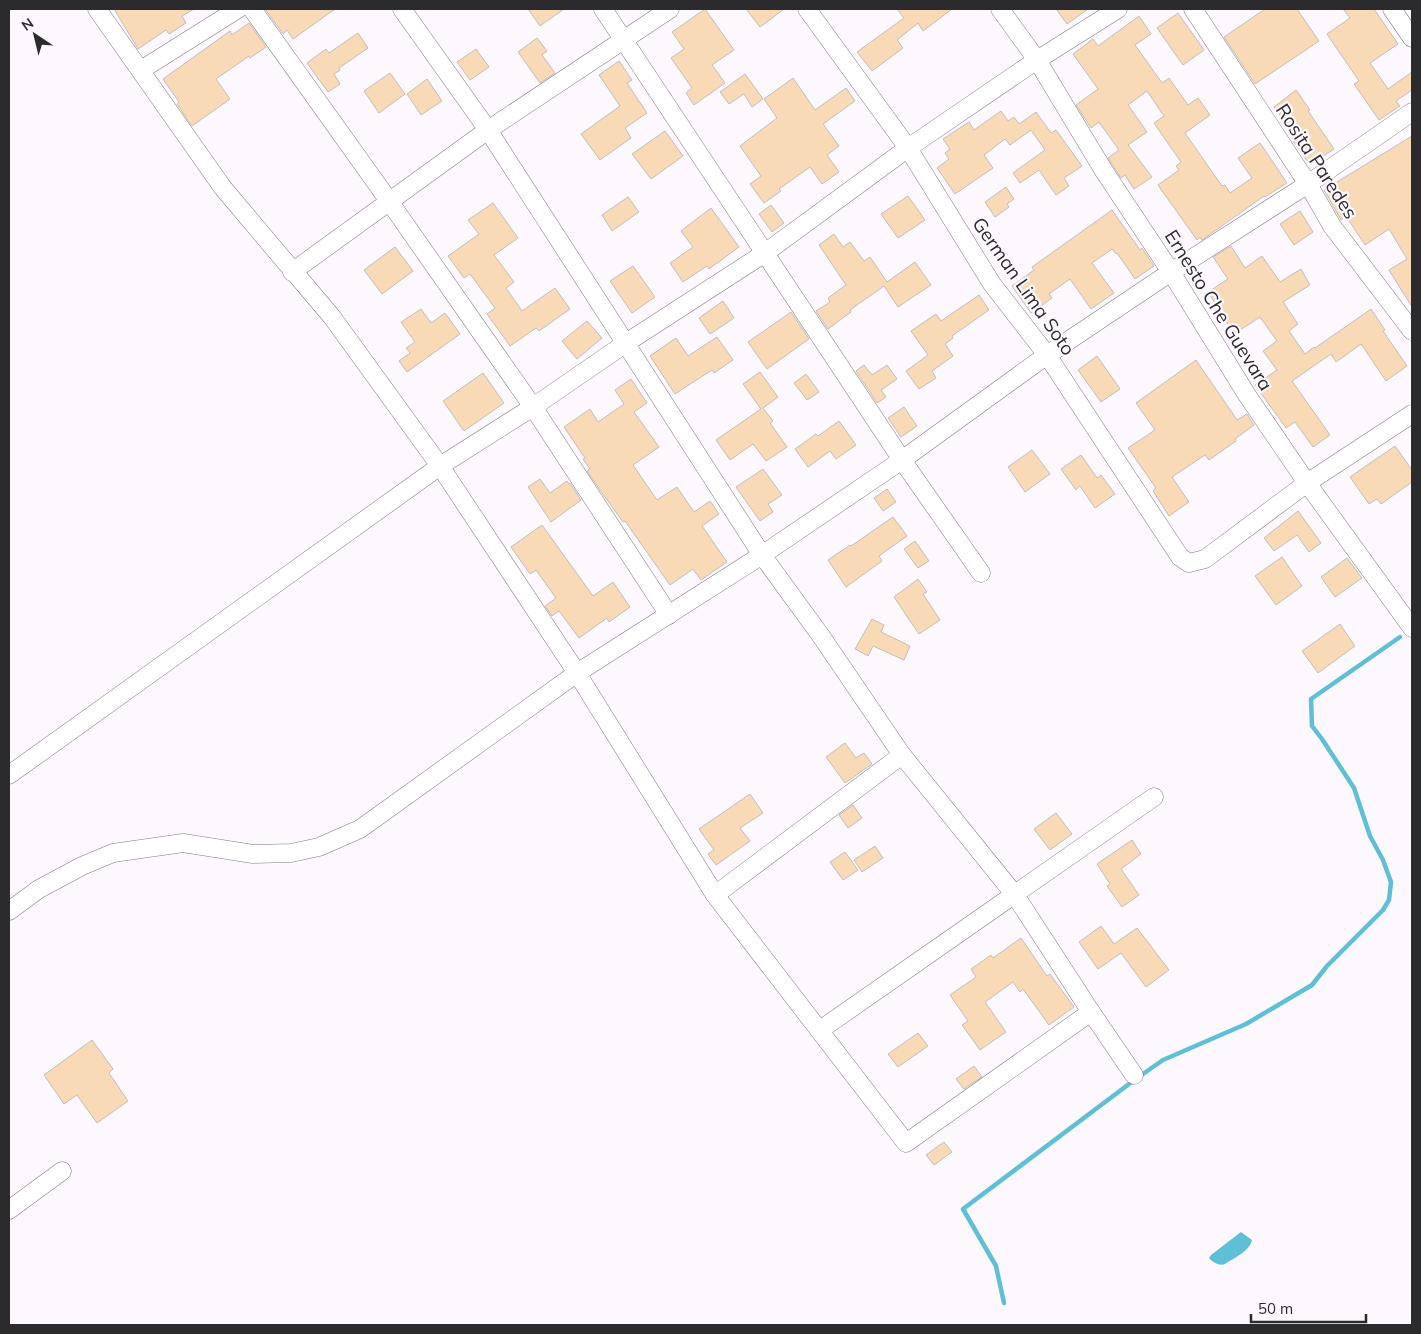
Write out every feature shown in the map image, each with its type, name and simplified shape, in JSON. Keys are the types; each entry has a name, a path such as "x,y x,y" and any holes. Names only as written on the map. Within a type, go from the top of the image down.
{"street":[{"path":"96,9 223,188 292,272 332,317 440,466 577,673 715,896 906,1143 1091,1012"},
{"path":"141,70 238,9"},
{"path":"252,9 389,200 533,408 669,615"},
{"path":"402,9 488,130 762,555 821,636 902,755 1015,895 1134,1075"},
{"path":"603,9 902,460 980,573"},
{"path":"292,272 488,130 670,9"},
{"name":"German Lima Soto","path":"807,9 908,148 992,284 1047,355 1180,557 1189,563 1205,559 1308,483"},
{"name":"Ernesto Che Guevara","path":"1000,9 1038,60 1104,171 1171,272 1246,395 1412,628"},
{"path":"9,775 440,466 533,408 626,343 765,253 908,148 1038,60 1118,9"},
{"name":"Rosita Paredes","path":"1193,9 1308,184 1332,226 1412,332"},
{"path":"1392,9 1412,38"},
{"path":"9,911 39,889 82,866 113,853 183,843 253,854 291,853 319,847 360,829 577,673 762,555 902,460 1047,355 1308,184 1412,112"},
{"path":"1308,483 1412,414"},
{"path":"715,896 902,755"},
{"path":"820,1030 1154,797"},
{"path":"9,1210 62,1171"}],"water":[{"path":"1241,1232 1252,1240 1245,1251 1223,1265 1217,1264 1209,1258 1211,1255"}],"building":[{"path":"114,9 194,9 182,16 186,23 169,34 166,30 138,49"},
{"path":"265,9 335,9 293,39 287,30 283,34"},
{"path":"528,9 564,9 540,26"},
{"path":"705,9 734,50 712,65 725,83 694,105 686,93 692,88 671,58 684,49 672,32"},
{"path":"746,9 784,9 760,27"},
{"path":"897,9 952,9 923,31 918,23 897,40 903,48 872,71 857,52 904,18"},
{"path":"1056,9 1088,9 1067,24"},
{"path":"1265,9 1297,9 1319,41 1255,84 1224,37"},
{"path":"1343,9 1374,9 1398,44 1370,63 1388,89 1412,72 1412,90 1396,101 1400,106 1379,120 1354,84 1359,81 1327,34 1350,18"},
{"path":"1178,13 1204,50 1183,65 1157,28"},
{"path":"1139,16 1151,34 1135,45 1162,83 1169,78 1188,105 1198,98 1210,115 1185,133 1222,186 1225,185 1230,193 1252,178 1238,158 1260,143 1287,183 1264,196 1202,240 1200,237 1197,240 1158,185 1179,170 1176,166 1181,162 1154,123 1164,116 1147,91 1128,105 1147,132 1128,145 1152,177 1134,189 1125,175 1121,178 1108,158 1119,150 1099,122 1091,128 1076,105 1098,89 1073,54 1093,39 1098,46"},
{"path":"249,23 266,47 250,58 249,56 216,79 230,99 192,126 177,104 179,102 163,79 230,31 232,35"},
{"path":"358,33 368,48 339,68 340,70 334,74 340,84 328,92 307,63 326,49 329,53"},
{"path":"537,38 547,51 542,55 555,73 540,83 518,52"},
{"path":"476,49 489,67 470,80 457,62"},
{"path":"619,61 632,80 627,83 647,113 625,128 631,138 600,160 581,134 620,106 599,75"},
{"path":"390,73 405,94 379,113 364,91"},
{"path":"745,74 763,99 752,107 744,94 729,104 720,92"},
{"path":"793,78 815,110 846,88 855,101 823,124 839,146 827,155 839,172 822,184 810,167 779,189 781,191 764,203 750,184 761,176 740,146 777,118 764,99"},
{"path":"427,79 442,101 421,115 407,94"},
{"path":"1296,90 1334,149 1310,165 1293,141 1297,138 1274,107"},
{"path":"1001,111 1008,121 1014,117 1019,124 1036,112 1051,133 1056,130 1082,166 1064,178 1069,186 1056,195 1039,170 1020,183 1013,173 1045,150 1031,130 1010,145 1005,139 984,155 993,168 955,194 937,168 949,159 945,153 950,149 943,139 969,122 974,130"},
{"path":"665,131 683,156 651,179 632,154"},
{"path":"1412,136 1412,307 1389,270 1407,259 1389,229 1365,245 1346,216 1341,220 1324,190"},
{"path":"1006,187 1014,199 1007,204 1009,207 995,217 985,202"},
{"path":"908,196 925,220 898,238 881,214"},
{"path":"628,197 639,212 612,231 602,215"},
{"path":"493,203 518,238 494,255 514,282 506,288 522,311 555,288 570,309 539,331 536,328 510,346 487,314 495,308 470,274 464,278 448,256 479,234 468,220"},
{"path":"771,205 784,223 772,232 759,214"},
{"path":"711,208 739,247 709,269 707,266 683,282 670,263 693,247 681,231"},
{"path":"1112,210 1140,250 1142,248 1154,266 1135,279 1117,253 1112,249 1092,263 1114,293 1091,309 1070,279 1049,294 1052,298 1031,313 1012,286 1034,270 1032,267"},
{"path":"1300,211 1313,232 1294,245 1280,224"},
{"path":"834,234 843,247 850,242 864,261 870,257 887,282 915,262 931,285 898,307 884,286 850,310 851,312 828,329 816,311 830,302 828,298 846,285 819,245"},
{"path":"1231,246 1245,268 1262,256 1280,282 1301,269 1310,285 1283,302 1298,324 1289,331 1305,354 1371,309 1385,330 1383,331 1407,366 1386,381 1361,344 1336,362 1331,354 1292,381 1330,435 1313,447 1295,422 1286,428 1255,385 1277,370 1263,351 1277,341 1260,317 1234,334 1208,292 1228,279 1213,257"},
{"path":"395,247 413,271 382,294 364,270"},
{"path":"633,266 655,297 632,313 610,281"},
{"path":"979,295 989,310 952,336 953,338 945,344 953,356 932,371 936,378 919,389 906,371 928,355 911,331 936,314 941,321"},
{"path":"723,301 734,318 710,334 699,318"},
{"path":"421,309 431,323 445,313 460,334 407,372 399,361 410,353 406,348 415,342 401,322"},
{"path":"791,312 809,339 767,369 748,342"},
{"path":"587,321 602,338 577,359 562,341"},
{"path":"717,337 733,360 714,373 712,370 675,394 650,356 676,338 688,356"},
{"path":"1097,356 1120,389 1101,402 1078,370"},
{"path":"1196,360 1237,420 1247,414 1254,425 1235,439 1236,441 1209,460 1205,455 1172,477 1189,502 1169,516 1153,491 1156,488 1128,448 1155,430 1136,403"},
{"path":"864,365 872,375 887,365 897,379 881,390 886,397 877,403 856,371"},
{"path":"760,372 778,397 763,408 773,421 770,423 787,447 766,461 753,444 730,460 716,440 761,409 743,384"},
{"path":"483,373 504,403 464,431 443,401"},
{"path":"806,374 819,392 807,400 794,383"},
{"path":"631,379 647,403 634,412 659,447 633,465 657,500 677,487 694,512 710,501 719,514 702,526 727,562 701,580 693,569 670,585 587,471 590,469 583,459 585,458 564,427 590,409 598,422 624,404 615,390"},
{"path":"904,407 917,426 901,437 888,418"},
{"path":"839,421 856,445 836,459 830,451 808,467 795,449"},
{"path":"1395,446 1412,470 1412,482 1381,504 1377,499 1369,504 1350,477"},
{"path":"1032,450 1050,474 1025,492 1008,467"},
{"path":"1081,455 1097,478 1101,475 1115,494 1095,508 1080,486 1076,490 1061,469"},
{"path":"763,469 782,495 768,504 773,512 760,521 736,487"},
{"path":"540,479 550,493 567,481 581,500 551,522 528,487"},
{"path":"887,489 896,502 883,511 874,498"},
{"path":"1298,511 1321,543 1309,552 1297,535 1274,551 1264,538"},
{"path":"893,517 907,536 879,556 882,561 846,587 828,560"},
{"path":"542,525 593,596 613,582 630,607 609,622 607,618 579,638 559,611 552,616 545,606 556,598 536,570 530,574 511,547"},
{"path":"915,541 929,561 918,568 904,549"},
{"path":"1282,557 1302,586 1276,605 1255,576"},
{"path":"1347,558 1362,578 1335,597 1321,577"},
{"path":"918,579 927,592 923,594 940,620 919,634 894,597"},
{"path":"872,619 884,625 881,632 910,646 904,660 873,646 868,656 855,649"},
{"path":"1340,624 1355,646 1318,673 1302,651"},
{"path":"845,743 856,758 864,753 872,764 845,783 826,757"},
{"path":"750,794 763,813 740,828 750,841 716,865 708,854 714,850 699,829"},
{"path":"853,805 862,818 848,828 839,815"},
{"path":"1056,813 1072,834 1050,850 1034,829"},
{"path":"1132,840 1141,854 1121,869 1139,895 1122,907 1107,886 1110,884 1097,864"},
{"path":"875,846 883,858 862,872 854,860"},
{"path":"845,852 858,870 843,880 830,862"},
{"path":"1101,926 1114,944 1137,928 1169,970 1146,987 1121,953 1098,969 1079,942"},
{"path":"1021,938 1047,976 1050,974 1074,1007 1049,1025 1023,989 1020,992 1013,982 985,1002 1006,1032 980,1050 962,1025 968,1021 950,995 976,977 971,969 991,955 993,958"},
{"path":"918,1033 928,1046 898,1067 888,1054"},
{"path":"92,1040 113,1069 109,1073 128,1101 97,1123 77,1095 64,1104 44,1075"},
{"path":"974,1066 982,1077 964,1089 956,1079"},
{"path":"944,1142 952,1152 934,1165 926,1155"}],"waterway":[{"path":"1140,1076 1163,1060 1246,1024 1312,985 1327,966 1383,910 1389,900 1391,882 1383,860 1370,836 1354,788 1312,726 1311,699 1400,637"},
{"path":"1004,1303 996,1266 963,1209 1133,1081"}]}
